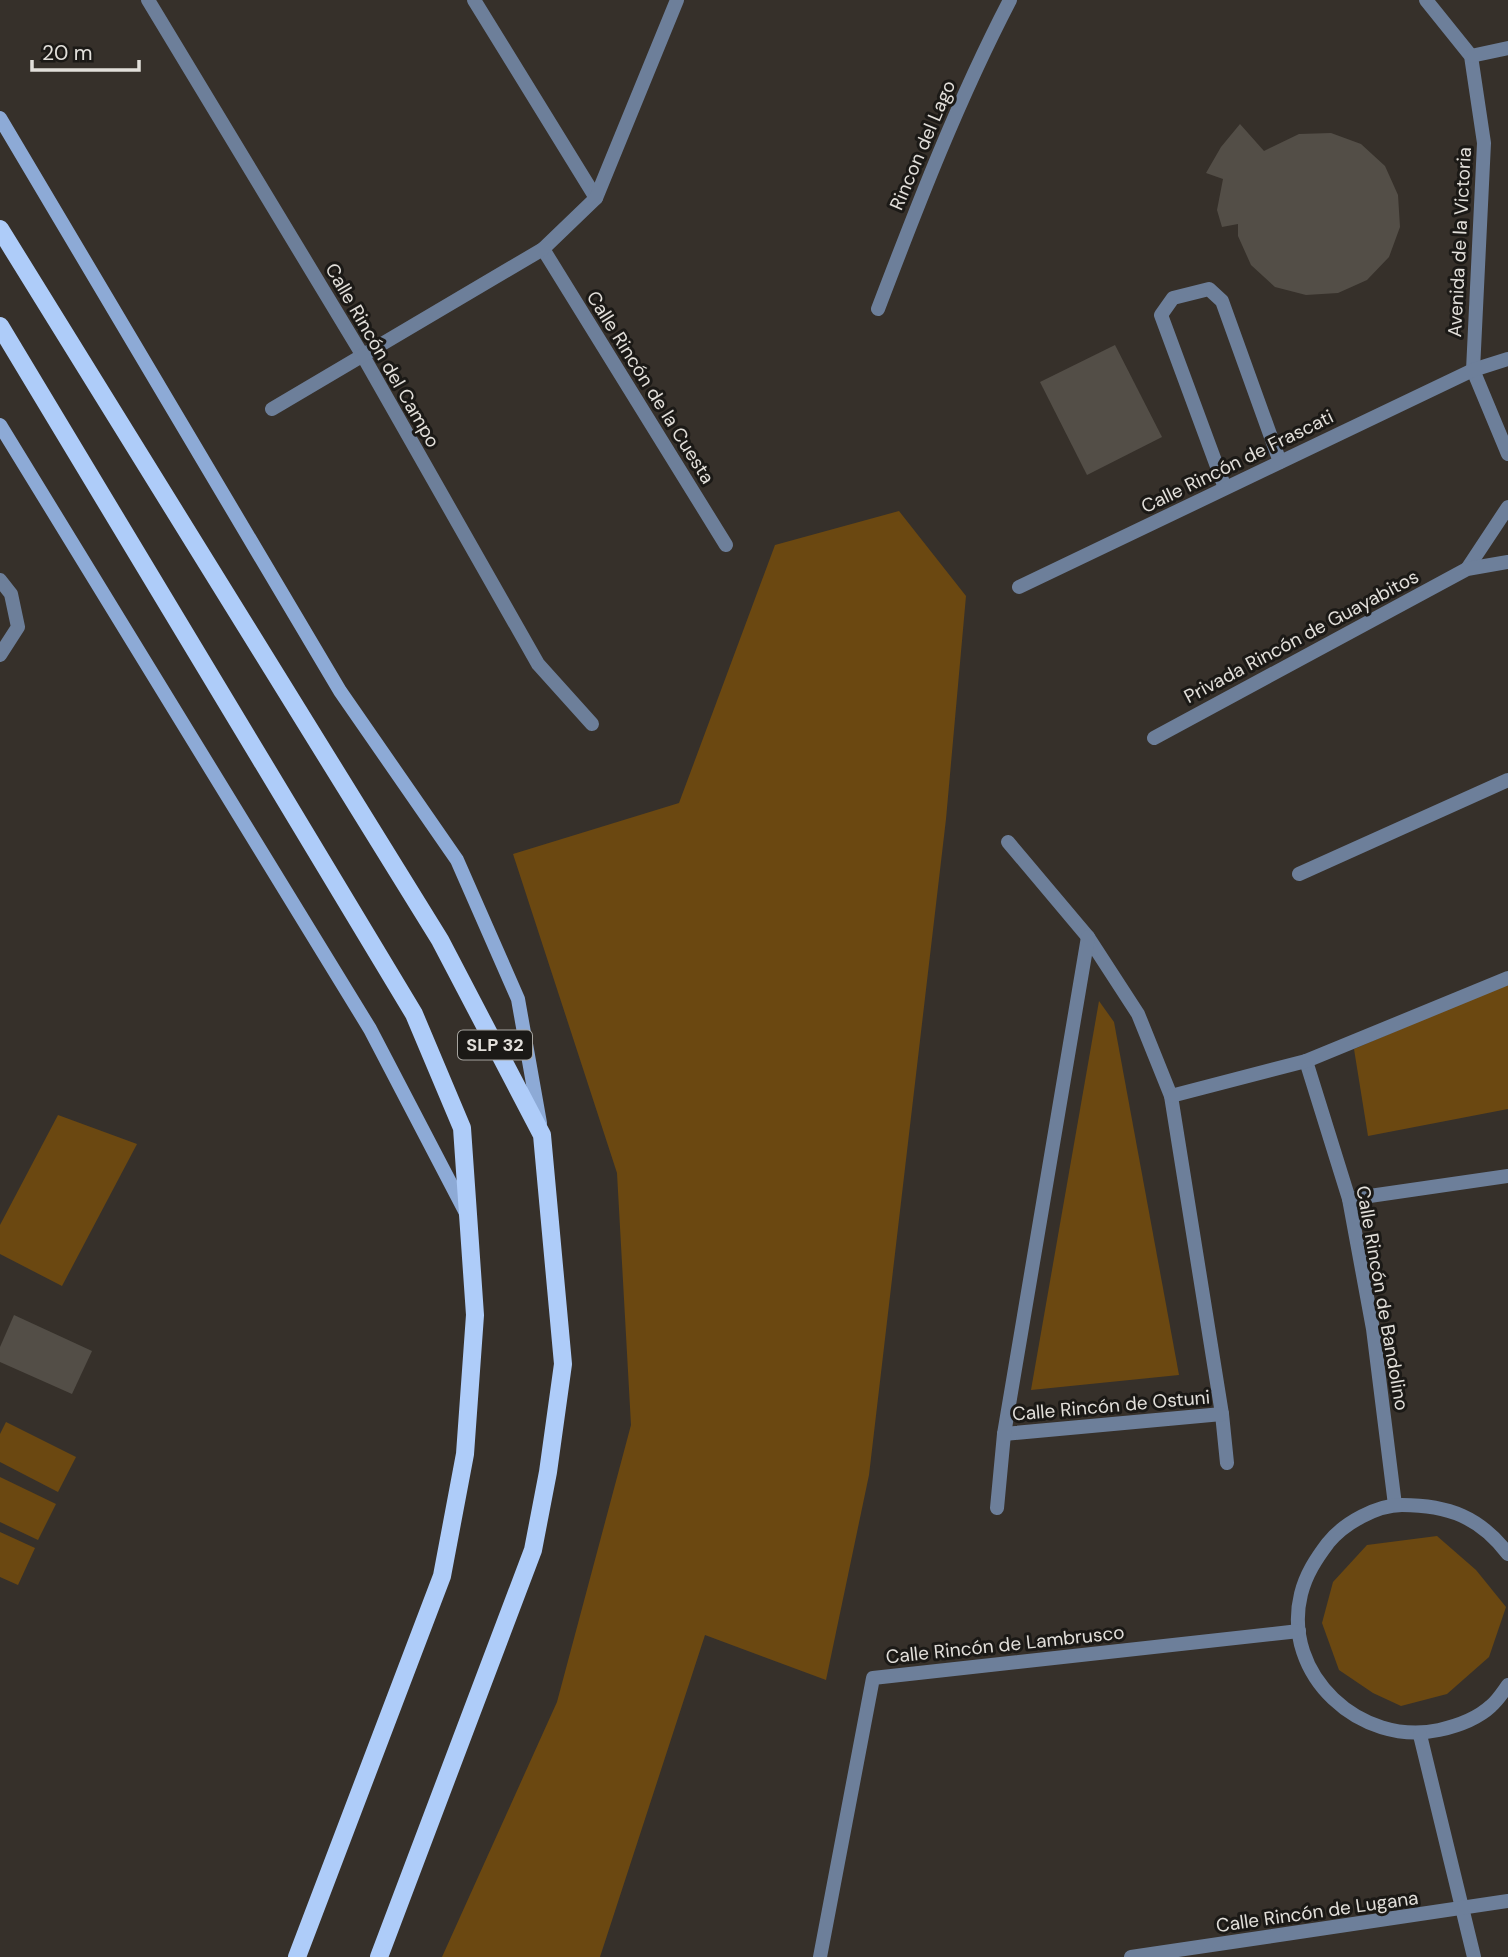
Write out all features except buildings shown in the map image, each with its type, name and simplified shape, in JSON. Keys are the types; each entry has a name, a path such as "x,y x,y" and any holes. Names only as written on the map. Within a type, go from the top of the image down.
{"main road":[{"name":"SLP 32","path":"0,229 440,940 542,1135 563,1364 548,1472 533,1550 379,1957"},
{"name":"SLP 32","path":"0,327 414,1014 462,1128 475,1315 465,1454 442,1576 297,1957"}],"street":[{"name":"Calle Rincón del Campo","path":"148,0 363,356 538,664 592,724"},
{"path":"474,0 596,198"},
{"path":"272,409 543,249 596,198 677,0"},
{"name":"Rincon del Lago","path":"878,309 924,186 979,58 1010,0"},
{"path":"1426,0 1471,56 1508,48"},
{"name":"Avenida de la Victoria","path":"1471,56 1484,143 1473,370 1508,454"},
{"path":"0,118 340,691 457,860 517,999 542,1135"},
{"name":"Calle Rincón de la Cuesta","path":"543,249 726,545"},
{"path":"1225,488 1161,315 1172,298 1209,289 1222,301 1280,462"},
{"name":"Calle Rincón de Frascati","path":"1018,587 1473,370 1508,359"},
{"path":"0,425 370,1029 469,1219"},
{"name":"Privada Rincón de Guayabitos","path":"1467,569 1508,508"},
{"name":"Privada Rincón de Guayabitos","path":"1154,738 1467,569 1508,562"},
{"path":"0,580 11,594 18,627 0,655"},
{"path":"1299,874 1508,780"},
{"name":"Calle Rincón de Ostuni","path":"1008,842 1088,937 1138,1014 1171,1096 1222,1414 1004,1434 1088,937"},
{"path":"1171,1096 1306,1061 1508,978"},
{"name":"Calle Rincón de Bandolino","path":"1306,1061 1349,1199 1373,1329 1395,1505"},
{"path":"1349,1199 1508,1176"},
{"path":"1222,1414 1227,1463"},
{"path":"997,1508 1004,1434"},
{"path":"1508,1554 1496,1537 1466,1516 1431,1505 1395,1505 1362,1516 1334,1536 1313,1563 1301,1596 1299,1631 1308,1665 1327,1694 1353,1717 1385,1730 1420,1735 1458,1726 1491,1706 1508,1685"},
{"name":"Calle Rincón de Lambrusco","path":"820,1957 873,1678 1299,1631"},
{"path":"1420,1735 1474,1957"},
{"name":"Calle Rincón de Lugana","path":"1131,1957 1508,1901"}],"shaded area":[{"path":"899,511 966,596 946,819 869,1475 826,1680 705,1635 600,1957 442,1957 557,1702 631,1425 617,1173 513,854 679,803 775,545"},
{"path":"1508,983 1508,1109 1368,1136 1354,1049"},
{"path":"1099,1001 1114,1022 1179,1375 1031,1390"},
{"path":"58,1115 137,1144 62,1286 0,1254 0,1225"},
{"path":"6,1422 76,1457 58,1492 0,1462 0,1434"},
{"path":"0,1477 56,1504 38,1540 0,1522"},
{"path":"0,1532 35,1548 18,1585 0,1577"},
{"path":"1437,1536 1476,1570 1506,1607 1489,1657 1447,1694 1401,1706 1373,1693 1339,1670 1322,1623 1333,1582 1367,1545"}]}
